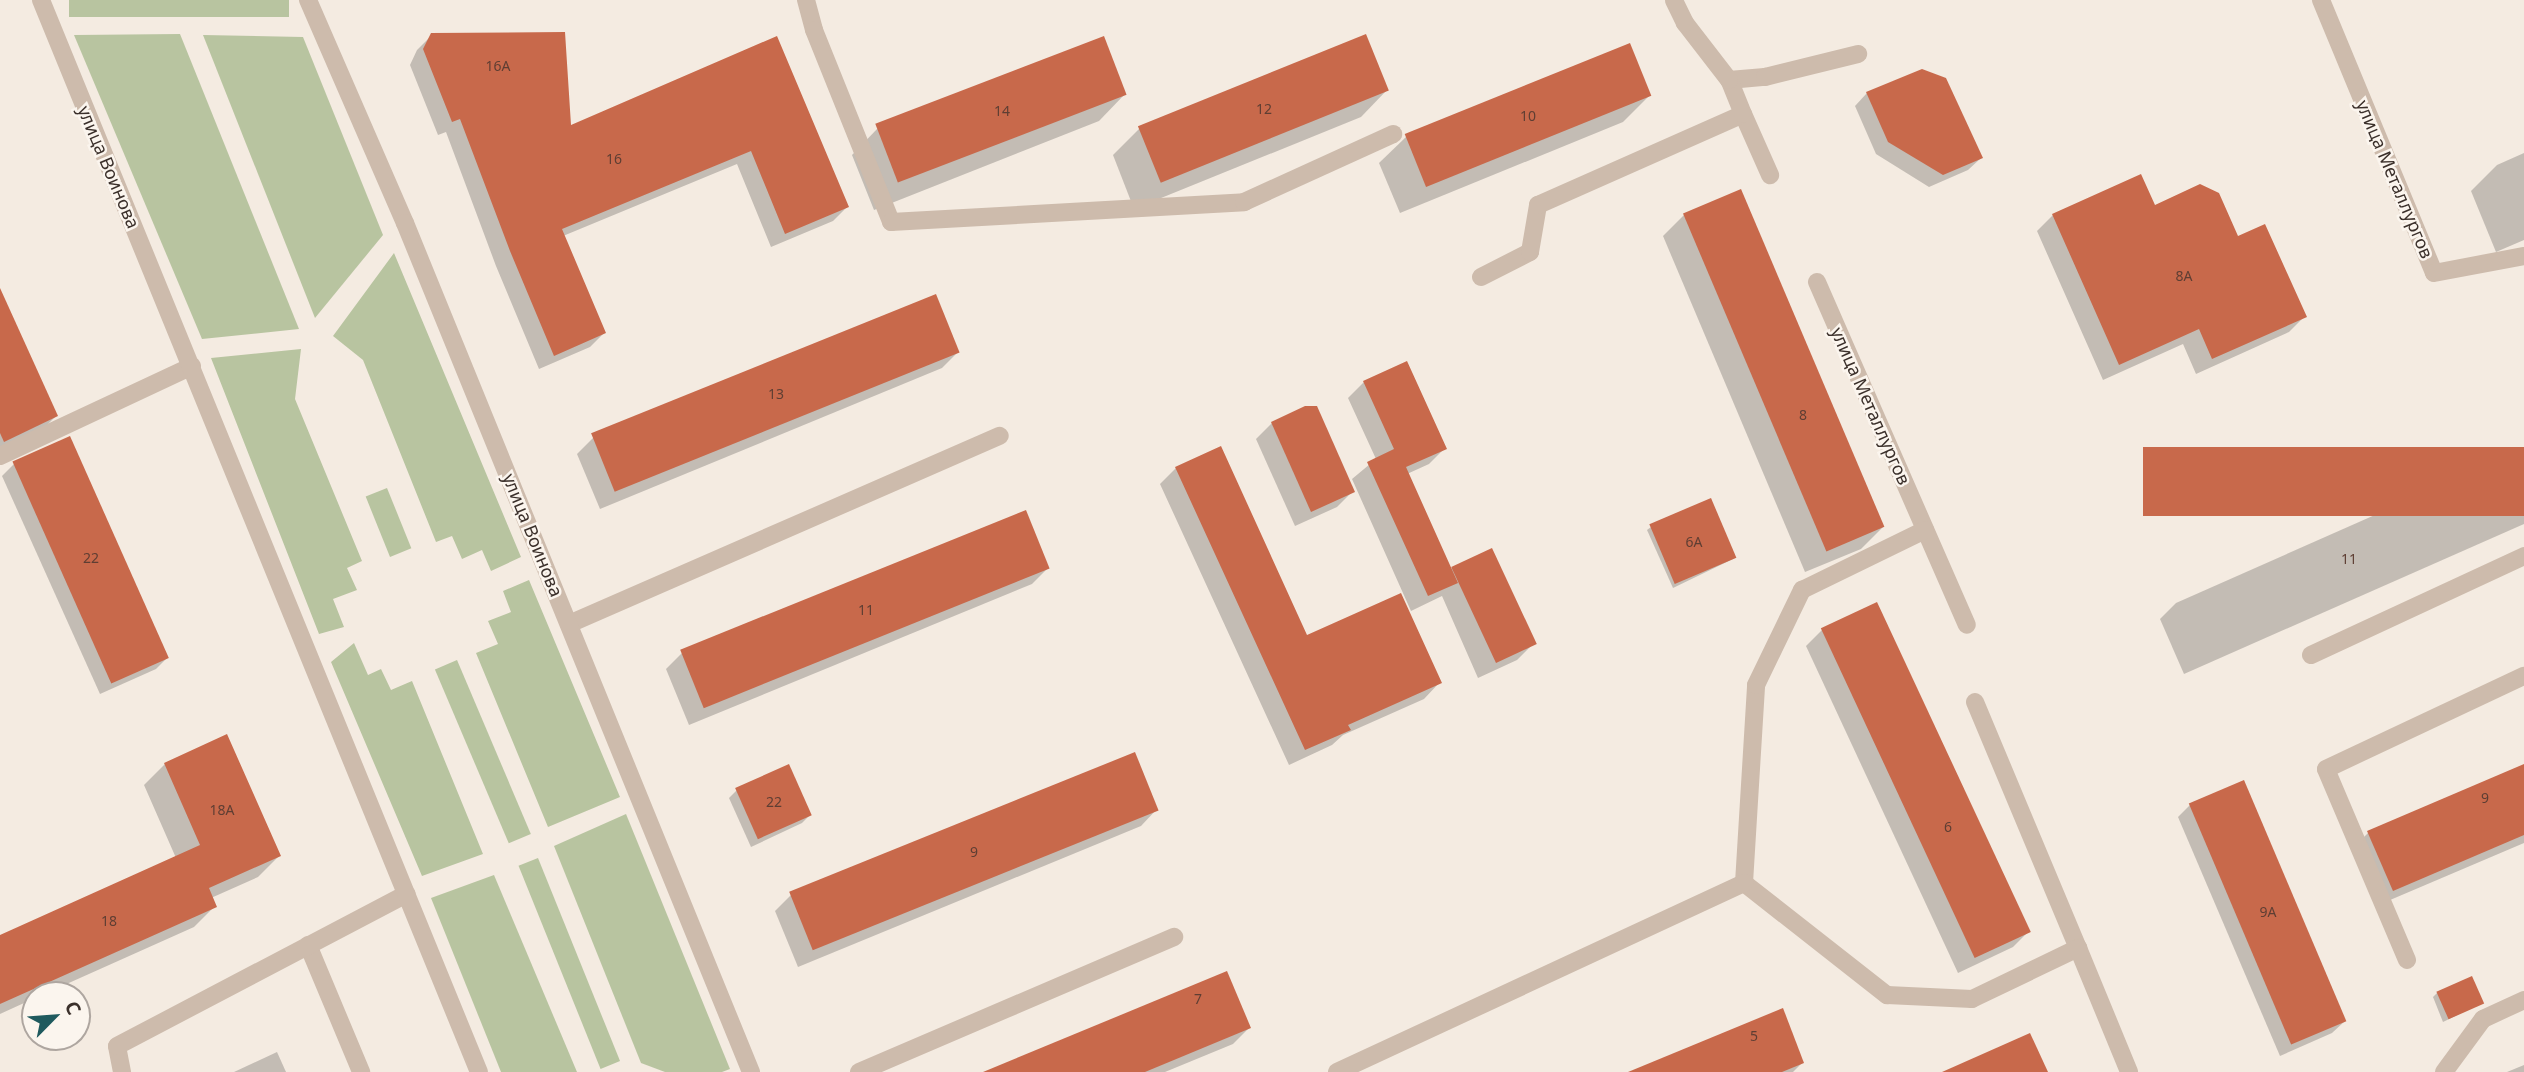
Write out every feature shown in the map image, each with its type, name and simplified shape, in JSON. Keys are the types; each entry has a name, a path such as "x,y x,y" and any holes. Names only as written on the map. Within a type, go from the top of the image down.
{"street":[{"name":"улица Воинова","path":"41,0 480,1072"},
{"name":"улица Воинова","path":"308,0 405,223 751,1072"},
{"path":"806,0 814,30 891,222 1244,202 1393,134"},
{"path":"1674,0 1685,23 1729,80 1769,175"},
{"name":"улица Металлургов","path":"2321,0 2434,273 2524,256"},
{"path":"1729,80 1765,77 1858,54"},
{"path":"1480,277 1530,252 1538,205 1743,114"},
{"name":"улица Металлургов","path":"1817,282 1967,625"},
{"path":"0,456 192,366"},
{"path":"569,624 1000,436"},
{"path":"1744,883 1756,685 1802,590 1925,530"},
{"path":"2311,655 2524,555"},
{"path":"2407,960 2326,769 2524,676"},
{"path":"1975,702 2129,1072"},
{"path":"1744,883 1887,995 1972,999 2078,948"},
{"path":"1337,1072 1377,1064 1744,883"},
{"path":"122,1072 117,1046 405,894"},
{"path":"859,1072 1174,937"},
{"path":"308,945 361,1072"},
{"path":"2444,1072 2483,1019 2524,1000"}],"green space":[{"path":"69,0 289,0 289,17 69,17"},
{"path":"180,34 299,329 202,339 74,35"},
{"path":"203,35 303,37 383,235 315,318"},
{"path":"394,253 521,557 491,571 482,550 462,559 452,536 436,542 363,360 333,336"},
{"path":"301,349 295,399 362,561 347,568 357,590 333,599 344,627 319,634 211,358"},
{"path":"387,488 411,548 390,557 366,497"},
{"path":"529,580 620,797 548,827 476,653 498,644 488,621 511,612 503,591"},
{"path":"354,643 368,675 381,669 391,690 412,681 483,854 422,876 331,662"},
{"path":"457,660 531,834 509,843 435,669"},
{"path":"626,814 730,1069 722,1072 665,1072 641,1063 554,846"},
{"path":"538,858 620,1061 601,1069 519,866"},
{"path":"494,875 577,1072 501,1072 431,898"}],"building":[{"path":"565,32 571,125 777,36 849,207 785,234 751,151 562,229 606,333 554,356 510,251 460,119 452,122 423,49 431,33"},
{"path":"1366,34 1389,91 1161,183 1138,126"},
{"path":"1104,36 1127,95 898,183 875,124"},
{"path":"1630,43 1651,96 1426,187 1405,134"},
{"path":"1922,69 1946,78 1983,158 1943,175 1888,142 1866,92"},
{"path":"2141,174 2155,205 2200,184 2219,193 2238,236 2265,224 2307,317 2212,359 2199,329 2119,365 2052,214"},
{"path":"1741,189 1884,527 1826,551 1683,214"},
{"path":"0,288 58,416 4,442 0,433"},
{"path":"936,294 960,352 615,492 591,433"},
{"path":"1407,361 1447,449 1406,467 1458,583 1428,596 1367,462 1394,449 1363,381"},
{"path":"1305,406 1317,406 1355,492 1311,512 1271,422"},
{"path":"70,436 169,658 111,684 12,462"},
{"path":"1221,446 1307,635 1401,593 1442,683 1348,725 1351,730 1305,750 1175,467"},
{"path":"2143,447 2524,447 2524,516 2143,516"},
{"path":"1711,498 1736,558 1675,584 1649,524"},
{"path":"1026,510 1050,568 704,708 680,650"},
{"path":"1492,548 1537,644 1496,663 1451,567"},
{"path":"1877,602 2031,932 1975,958 1821,628"},
{"path":"227,734 281,856 209,888 217,907 51,981 21,981 21,995 0,1004 0,935 200,845 164,763"},
{"path":"1135,752 1159,810 813,950 789,892"},
{"path":"789,764 812,815 758,839 735,788"},
{"path":"2524,764 2524,835 2393,891 2367,831"},
{"path":"2244,780 2346,1021 2291,1045 2189,803"},
{"path":"1227,971 1251,1028 1145,1072 983,1072"},
{"path":"2472,976 2484,1003 2449,1019 2436,992"},
{"path":"1783,1008 1804,1063 1782,1072 1628,1072"},
{"path":"2030,1033 2048,1072 1942,1072"}]}
